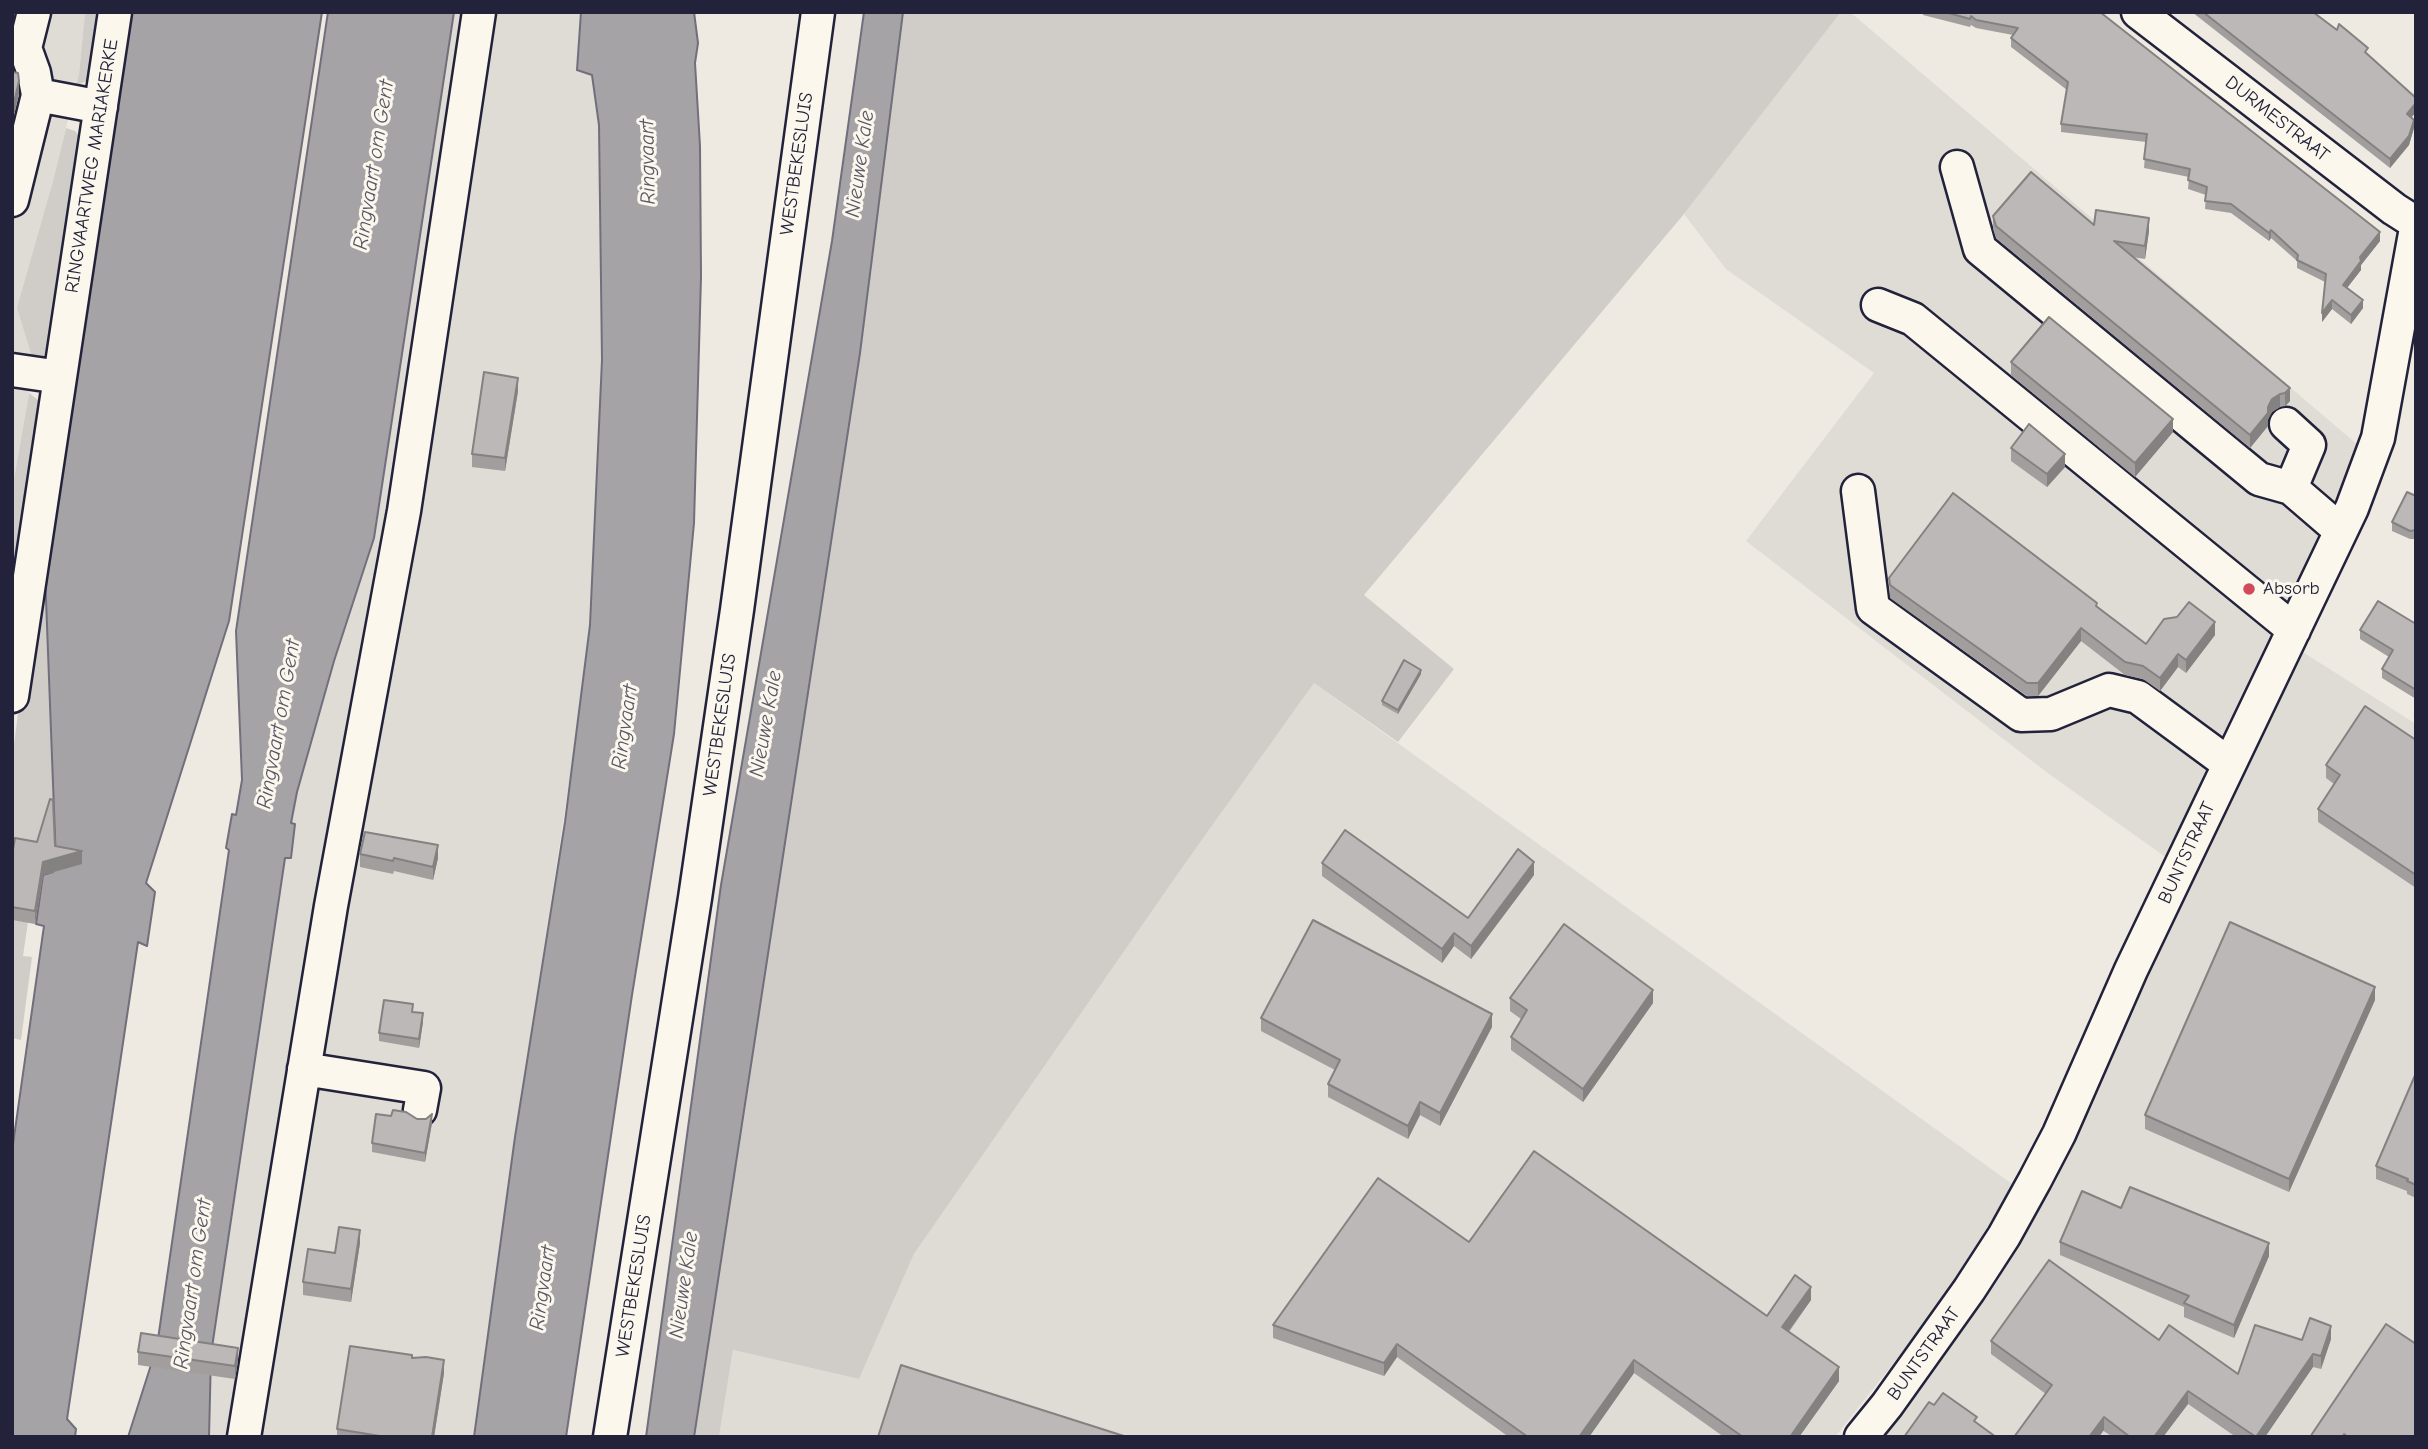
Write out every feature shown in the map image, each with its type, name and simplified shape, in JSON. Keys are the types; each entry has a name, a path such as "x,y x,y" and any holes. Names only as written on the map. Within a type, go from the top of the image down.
{"street":[{"path":"12,200 38,95 25,48 34,12"},
{"name":"RINGVAARTWEG MARIAKERKE","path":"12,696 115,12"},
{"path":"244,1437 304,1069 404,511 478,12"},
{"name":"WESTBEKESLUIS","path":"610,1437 697,884 818,12"},
{"name":"DURMESTRAAT","path":"2138,12 2416,225"},
{"path":"38,95 101,107"},
{"path":"1957,167 1980,248 2259,479 2291,488 2341,531"},
{"name":"BUNTSTRAAT","path":"1861,1437 1969,1290 2004,1236 2035,1180 2059,1134 2131,970 2341,531 2372,459 2378,438 2416,225"},
{"path":"1878,305 1913,319 2294,630"},
{"path":"12,370 60,377"},
{"path":"2286,424 2309,444 2291,488"},
{"path":"1858,491 1873,608 2021,715 2051,714 2109,690 2138,697 2229,764"},
{"path":"304,1069 412,1085"}],"shaded area":[{"path":"12,12 85,12 79,74 52,185 34,363 12,490"},
{"path":"85,12 107,12 93,73 86,81 76,86 79,74"},
{"path":"123,12 131,12 45,573 55,844 12,868 12,760 32,606"},
{"path":"454,12 581,12 577,69 592,75 599,125 602,360 590,625 581,704 515,1137 474,1437 209,1437 211,1354 285,857 291,857 295,824 291,824 297,792 334,661 374,538"},
{"path":"903,12 1841,12 1684,214 1364,595 1454,669 1398,742 1314,683 914,1254 859,1379 733,1350 719,1437 693,1437 860,353"},
{"path":"1841,12 1850,12 2359,446 2171,861 2045,771 1746,541 1874,373 1726,269 1684,214"},
{"path":"66,128 75,131 80,143 50,356 42,362 34,363 17,308"},
{"path":"29,393 38,400 41,407 12,635 12,490"},
{"path":"2298,649 2416,724 2416,1437 1875,1437 2188,879"},
{"path":"1314,683 2015,1186 1958,1282 1835,1437 719,1437 733,1350 859,1379 914,1254"},
{"path":"12,920 28,922 23,956 32,957 21,1040 12,1038"}],"water":[{"path":"131,12 322,12 229,621 146,883 155,892 147,946 138,942 67,1419 76,1429 75,1437 12,1437 12,1151 44,926 36,924 43,875 53,872 56,862 45,573"},
{"name":"Ringvaart om Gent","path":"328,12 454,12 374,538 334,661 297,792 291,823 295,824 291,858 285,858 211,1354 209,1437 128,1437 157,1346 229,850 226,848 232,814 236,815 242,780 236,631"},
{"name":"Ringvaart","path":"581,12 694,12 698,43 695,63 700,146 701,277 694,523 674,734 566,1437 474,1437 515,1137 565,822 590,625 602,360 599,125 592,75 577,70"},
{"name":"Nieuwe Kale","path":"864,12 903,12 860,353 694,1437 646,1437 721,885 832,241"}],"building":[{"path":"1945,12 2100,12 2380,232 2343,285 2363,300 2351,315 2332,300 2322,313 2326,274 2297,260 2298,255 2271,230 2269,233 2231,204 2205,201 2207,187 2188,180 2190,169 2144,159 2147,134 2061,124 2068,82 2011,38 2018,28"},
{"path":"2203,12 2313,12 2337,30 2339,24 2368,48 2365,52 2416,98 2416,103 2407,114 2414,120 2409,136 2390,159"},
{"path":"12,72 18,73 19,81 12,111"},
{"path":"2031,172 2094,225 2096,210 2149,218 2145,246 2114,241 2290,388 2272,399 2268,413 2250,435 1996,226 1993,216"},
{"path":"2049,317 2173,419 2135,463 2011,362"},
{"path":"484,372 518,378 505,458 472,454"},
{"path":"2029,424 2065,454 2047,474 2011,448"},
{"path":"2407,492 2416,496 2416,530 2410,531 2392,522"},
{"path":"1953,493 2146,644 2164,619 2177,617 2189,602 2215,622 2186,660 2178,654 2160,678 2143,666 2125,662 2081,628 2038,683 2027,683 1890,585 1889,578"},
{"path":"2378,601 2416,624 2416,690 2382,669 2393,650 2360,630"},
{"path":"1404,660 1421,670 1398,710 1382,701"},
{"path":"2365,706 2416,740 2416,875 2318,809 2340,775 2326,765"},
{"path":"50,799 53,800 55,846 82,851 43,862 35,911 12,907 12,855 15,838 37,842"},
{"path":"1345,830 1468,918 1518,849 1534,862 1471,946 1454,933 1442,949 1322,863"},
{"path":"365,832 438,845 433,867 360,854"},
{"path":"1313,920 1492,1014 1440,1113 1420,1102 1408,1126 1328,1084 1340,1060 1261,1018"},
{"path":"2230,922 2375,987 2289,1179 2145,1115"},
{"path":"1564,924 1653,990 1583,1089 1511,1037 1527,1010 1510,998"},
{"path":"384,1000 413,1004 412,1012 423,1013 419,1039 379,1033"},
{"path":"2416,1073 2416,1185 2376,1166"},
{"path":"393,1110 406,1112 417,1119 426,1119 432,1114 425,1153 372,1143 376,1114 391,1116"},
{"path":"1534,1151 1767,1316 1795,1275 1811,1287 1782,1327 1839,1367 1790,1437 1743,1437 1634,1360 1579,1437 1528,1437 1397,1344 1384,1363 1273,1325 1378,1178 1469,1242"},
{"path":"2130,1187 2269,1243 2234,1325 2184,1303 2189,1296 2060,1242 2082,1191 2121,1208"},
{"path":"339,1227 360,1230 351,1289 303,1282 308,1249 335,1253"},
{"path":"2049,1260 2159,1340 2169,1325 2238,1374 2255,1325 2302,1340 2310,1318 2331,1326 2321,1356 2313,1354 2256,1437 2188,1391 2154,1437 2130,1437 2104,1417 2089,1437 2014,1437 2052,1385 1991,1341"},
{"path":"2386,1324 2416,1344 2416,1437 2348,1437 2344,1434 2343,1437 2310,1437"},
{"path":"141,1333 238,1348 235,1366 138,1352"},
{"path":"350,1346 412,1355 412,1358 444,1360 432,1437 386,1437 337,1429"},
{"path":"901,1365 1127,1437 878,1437"},
{"path":"1943,1393 1977,1417 1974,1421 1996,1437 1904,1437 1929,1402 1934,1405"}],"place":[{"name":"Absorb","path":"2249,589"}]}
